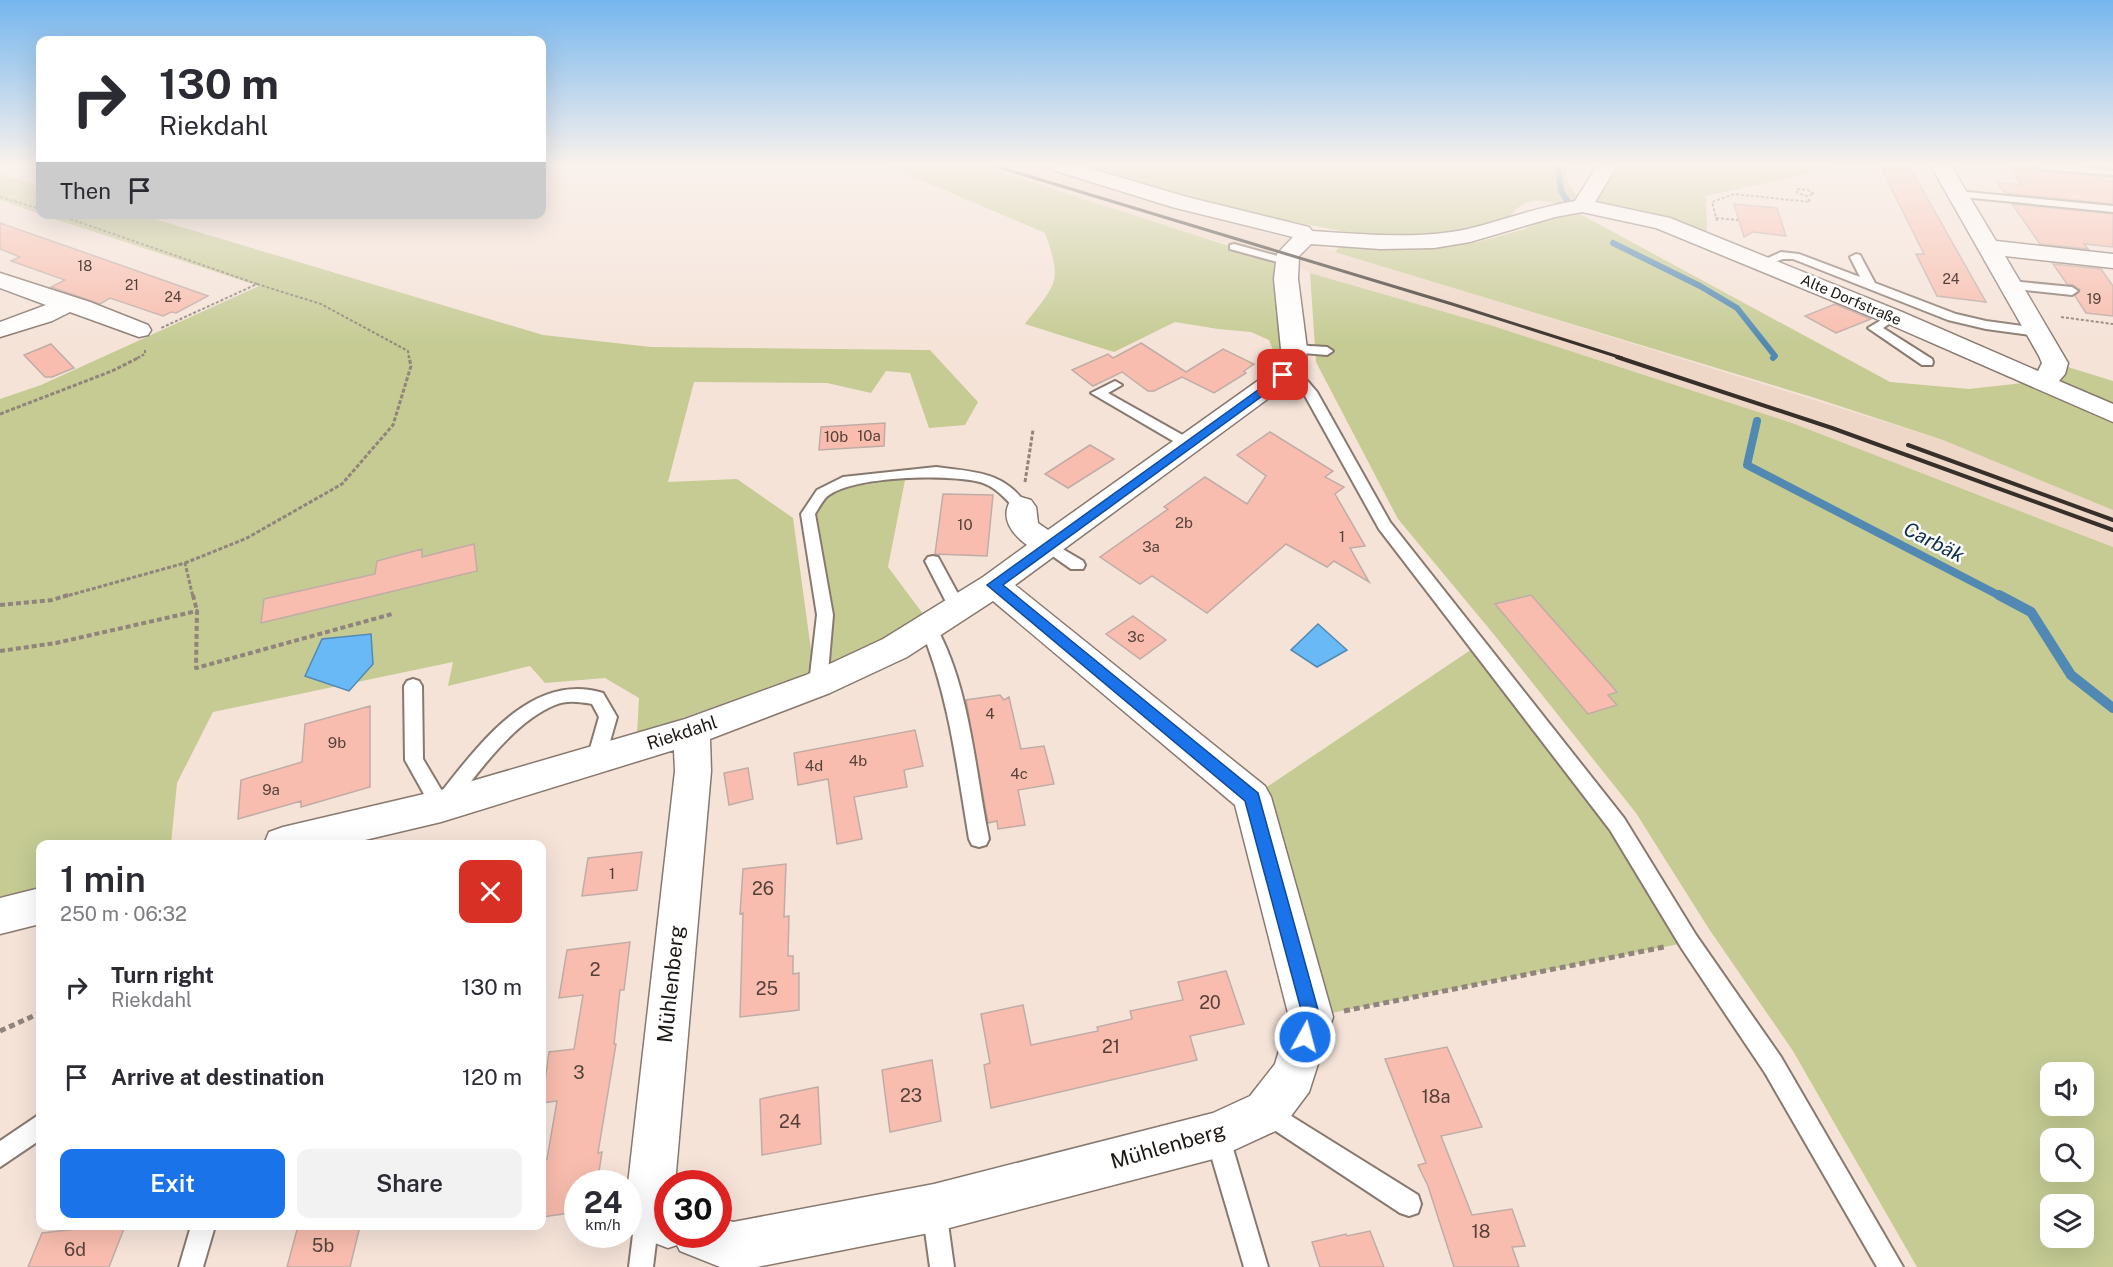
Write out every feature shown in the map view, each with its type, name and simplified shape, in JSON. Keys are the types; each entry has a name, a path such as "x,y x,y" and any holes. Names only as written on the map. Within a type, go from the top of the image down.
{"street":[{"path":"1273,225 1301,232 1305,237 1380,242 1434,241 1504,225"},
{"name":"Alte Dorfstraße","path":"1667,225 1893,318 2113,414"},
{"path":"1975,225 2055,363 2052,374 2040,381"},
{"path":"1291,358 1286,279 1288,254 1305,237"},
{"path":"1987,247 2113,261"},
{"path":"0,280 81,307 148,334"},
{"path":"0,330 43,316 67,304"},
{"name":"Riekdahl","path":"300,840 441,806 692,731 818,684 895,648 929,629 978,596 1277,382 1291,358"},
{"path":"1021,507 1024,528 1049,546"},
{"path":"978,596 1252,797 1311,1017"},
{"name":"Mühlenberg","path":"662,1170 693,771 692,731"},
{"path":"0,916 36,907"},
{"name":"Mühlenberg","path":"732,1247 934,1208 1217,1135 1266,1112 1293,1076 1311,1017"}],"lane":[{"path":"1792,239 1795,256"},
{"path":"1234,247 1288,262"},
{"path":"1761,264 1781,255 1795,256 1952,317 1986,325 2038,332"},
{"path":"1856,257 1870,285"},
{"path":"2010,285 2072,291"},
{"path":"1893,318 1874,328 1927,362"},
{"path":"1327,351 1291,358 1383,525 1617,824 1689,942 1773,1065 1891,1267"},
{"path":"1114,385 1098,393 1190,445"},
{"path":"818,684 825,615 808,514 822,493 848,480 936,472 985,478 1006,490 1021,507"},
{"path":"1049,546 1077,565"},
{"path":"933,561 951,596 978,596"},
{"path":"929,629 940,651 952,696 979,839"},
{"path":"413,686 414,760 441,806 480,755 534,707 567,694 597,698 608,717 596,759"},
{"path":"1266,1112 1409,1204"},
{"path":"0,1155 36,1129"},
{"path":"1217,1135 1256,1267"},
{"path":"934,1208 942,1267"},
{"path":"191,1267 202,1230"},
{"path":"641,1267 654,1231"}],"path":[{"path":"0,605 52,600 185,563 247,538 342,484 393,425 411,366 408,351 321,304 88,225"},
{"path":"0,414 112,371 145,354 148,334 257,284"},
{"path":"2061,317 2113,324"},
{"path":"1021,507 1033,430"},
{"path":"185,563 197,611 196,668 392,614"},
{"path":"0,651 56,643 197,611"},
{"path":"1311,1017 1689,942"},
{"path":"0,1031 36,1015"}],"shaded area":[{"path":"1161,225 1240,225 1328,249 1943,440 2113,509 2113,547 1792,423 1490,325 1310,273 1295,265 1225,252 1227,244"}],"green space":[{"path":"74,225 175,225 543,335 651,347 930,350 978,402 965,425 929,428 910,373 886,371 871,393 827,383 694,382 668,482 737,479 793,518 814,672 637,734 639,698 605,678 545,683 530,666 448,686 453,662 213,712 177,783 171,840 36,840 36,888 0,897 0,399 41,385 259,286"},
{"path":"1027,225 1164,225 1229,246 1228,250 1277,262 1283,353 1273,350 1269,340 1251,332 1175,322 1114,352 1025,324 1050,291 1055,273 1045,233"},
{"path":"1311,225 1486,225 1471,230 1412,238 1365,236"},
{"path":"1533,225 1601,225 1890,382 1969,389 2040,381 2055,363 2113,381 2113,510 1943,440 1812,397 1335,252 1340,246 1393,249 1474,243"},
{"path":"1657,225 1707,225 1707,238"},
{"path":"1310,273 1490,325 1792,423 2113,547 2113,1267 1917,1267 1793,1051 1709,929 1636,813 1496,637 1398,519 1316,362"},
{"path":"906,475 888,567 932,626 818,684 825,615 808,514 822,493 848,480"},
{"path":"1478,645 1617,824 1689,942 1311,1017 1252,797"}],"water":[{"path":"1318,624 1347,650 1317,667 1291,650"},
{"path":"371,634 373,664 349,691 305,676 322,639"}],"building":[{"path":"0,225 6,225 208,296 176,313 171,312 163,316 110,298 100,304 51,287 65,280 11,261 20,257 0,249"},
{"path":"1740,225 1783,225 1786,236 1753,232 1744,237"},
{"path":"1910,225 1942,225 1986,302 1937,296 1916,254 1924,254"},
{"path":"2027,225 2113,225 2113,247 2084,244 2088,249 2040,244"},
{"path":"2053,264 2101,269 2113,286 2113,316 2086,313 2075,296 2080,290 2067,284"},
{"path":"1835,304 1871,319 1836,333 1805,316"},
{"path":"1141,343 1186,372 1223,349 1254,364 1244,371 1246,373 1214,393 1182,377 1154,391 1148,391 1122,372 1093,386 1072,370 1108,354 1113,358"},
{"path":"51,344 74,368 52,377 45,377 24,355"},
{"path":"885,423 884,446 819,450 821,427"},
{"path":"1270,432 1333,471 1325,477 1344,487 1335,494 1365,546 1350,548 1369,582 1334,561 1327,567 1286,544 1207,613 1152,576 1140,584 1100,557 1168,509 1164,507 1205,477 1247,504 1266,476 1237,455"},
{"path":"1090,445 1114,459 1068,488 1045,474"},
{"path":"943,494 993,495 987,556 935,554"},
{"path":"474,544 477,571 261,623 264,599 375,574 377,561 422,549 422,557"},
{"path":"1531,595 1617,692 1608,695 1617,705 1588,714 1495,604"},
{"path":"1133,616 1166,640 1140,659 1106,634"},
{"path":"1000,695 1004,700 1009,697 1021,749 1044,746 1054,784 1018,790 1025,825 998,829 997,821 988,823 966,700"},
{"path":"370,706 370,787 301,807 301,801 238,819 241,780 302,762 305,724"},
{"path":"915,730 923,766 904,770 907,787 854,797 862,839 837,844 828,779 798,785 794,753"},
{"path":"748,768 753,799 729,805 724,773"},
{"path":"642,852 637,890 582,896 588,858"},
{"path":"786,864 784,917 789,916 788,956 793,956 793,974 799,973 799,1010 740,1017 743,913 740,914 743,869"},
{"path":"630,942 624,990 620,990 614,1044 616,1044 598,1153 602,1152 599,1170 564,1170 564,1214 546,1216 546,1159 557,1101 546,1102 549,1052 574,1049 583,995 559,998 567,950"},
{"path":"1226,971 1244,1024 1190,1036 1197,1060 991,1108 984,1065 990,1063 981,1014 1023,1005 1031,1045 1098,1031 1097,1027 1132,1019 1130,1011 1183,1000 1178,982"},
{"path":"1447,1047 1482,1127 1441,1136 1472,1215 1512,1209 1525,1246 1512,1247 1519,1267 1454,1267 1428,1186 1418,1165 1426,1163 1385,1059"},
{"path":"932,1060 941,1121 890,1132 882,1070"},
{"path":"818,1087 821,1144 762,1155 760,1099"},
{"path":"68,1230 123,1230 109,1267 28,1267 42,1233"},
{"path":"297,1230 359,1230 350,1267 287,1267"},
{"path":"1370,1231 1384,1267 1320,1267 1312,1242"}],"waterway":[{"name":"Carbäk","path":"1613,243 1700,286 1737,308 1775,356 1773,358"},
{"name":"Carbäk","path":"1757,421 1747,465 2002,597"},
{"name":"Carbäk","path":"1999,595 2031,612 2071,675 2113,708"}],"railway":[{"path":"1191,225 1622,358"},
{"path":"1617,357 1832,428 2113,530"},
{"path":"1908,445 2113,520"}],"route":[{"path":"1283,375 1277,382 994,585 1252,797 1311,1017 1305,1037"}]}
